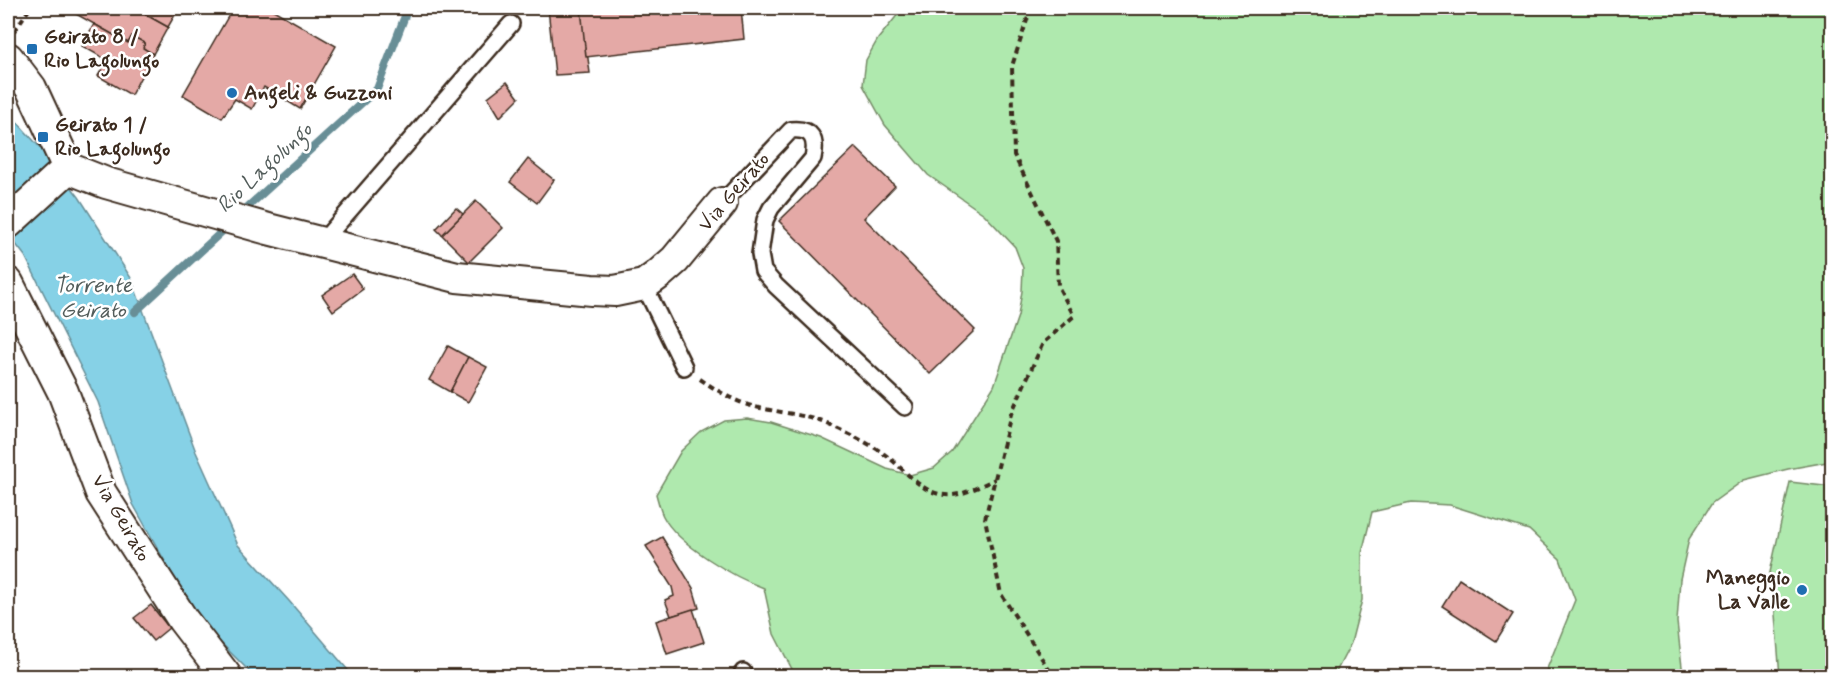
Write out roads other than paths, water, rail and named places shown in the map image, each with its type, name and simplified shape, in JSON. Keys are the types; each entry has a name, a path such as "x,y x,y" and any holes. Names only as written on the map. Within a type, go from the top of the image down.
{"street":[{"path":"8,223 66,170 10,45"},
{"name":"Via Geirato","path":"66,170 268,229 457,277 615,291 644,285 659,274 675,260 722,203"},
{"name":"Via Geirato","path":"8,283 63,392 101,493 183,620 226,676"}],"lane":[{"path":"322,242 511,24"},
{"name":"Via Geirato","path":"722,203 791,130 798,129 809,134 814,140 813,158 771,208 765,220 760,254 763,271 776,286 905,407"},
{"path":"644,285 684,367"}],"water":[{"name":"Torrente Geirato","path":"8,112 44,152 79,197 131,278 196,452 238,545 353,676 252,676 197,619 133,504 98,402 25,256 8,234"}],"waterway":[{"name":"Rio Lagolungo","path":"240,214 377,89 408,8"},
{"name":"Rio Lagolungo","path":"135,312 229,225"}],"place":[{"name":"Geirato 8 / Rio Lagolungo","path":"32,49"},
{"name":"Angeli & Guzzoni","path":"232,93"},
{"name":"Geirato 1 / Rio Lagolungo","path":"43,137"},
{"name":"Maneggio La Valle","path":"1802,590"}]}
